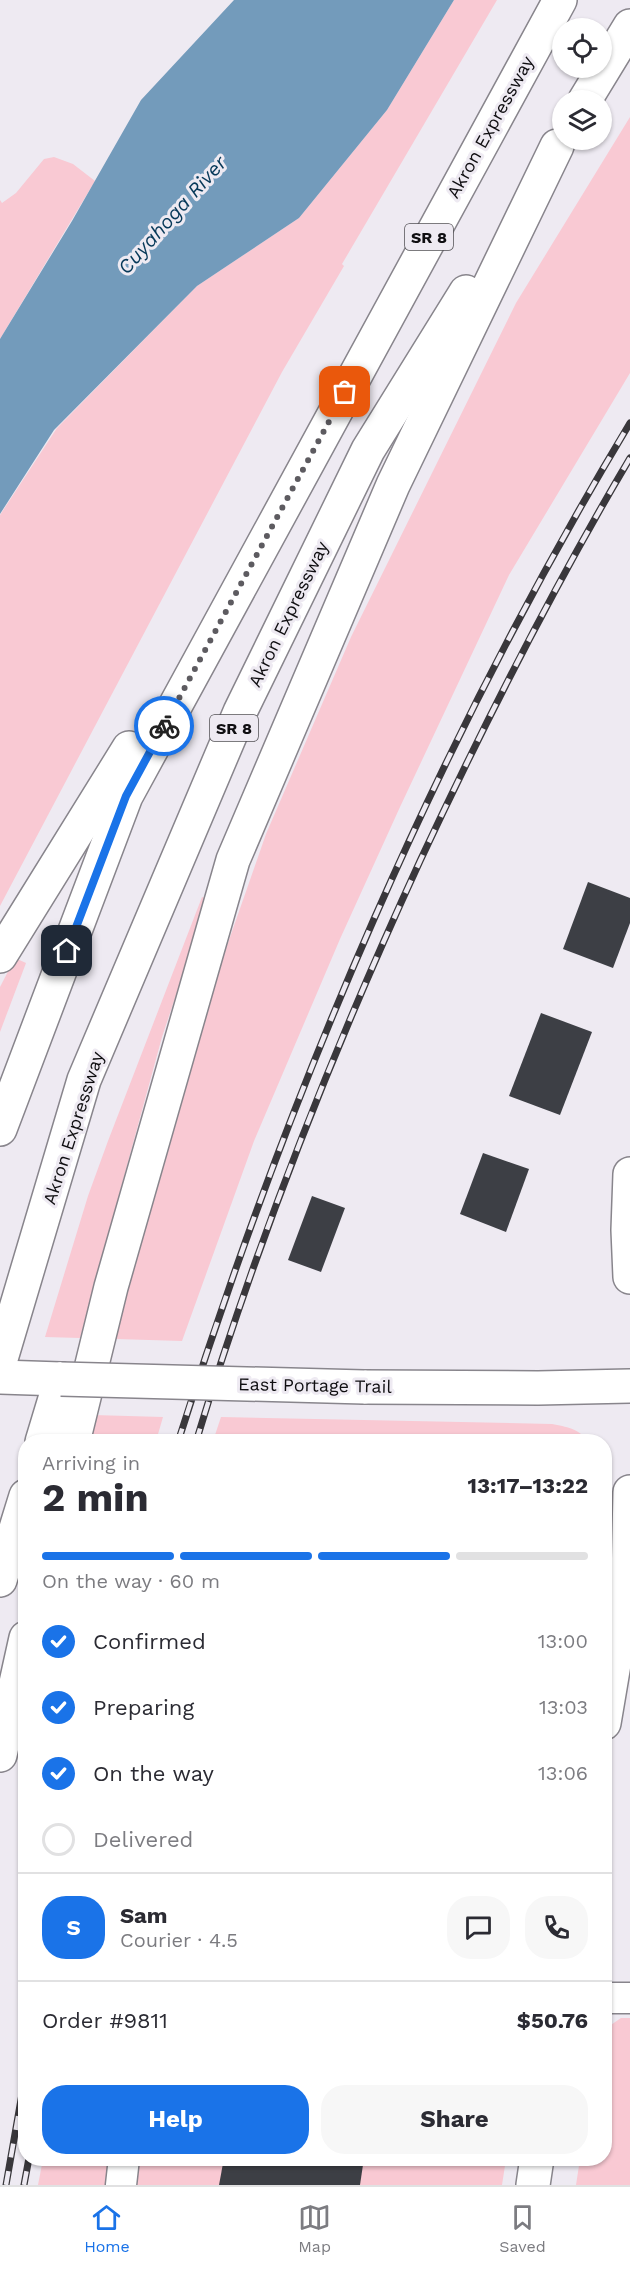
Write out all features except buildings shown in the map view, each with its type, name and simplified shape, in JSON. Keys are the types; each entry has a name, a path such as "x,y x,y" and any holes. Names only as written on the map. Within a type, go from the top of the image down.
{"main road":[{"name":"Akron Expressway","path":"0,1128 126,796 560,0"},
{"path":"591,90 630,26"},
{"name":"Akron Expressway","path":"0,1362 84,1080 240,712 368,450 554,150"},
{"path":"75,1434 111,1287 233,860 393,485 556,150"},
{"path":"0,956 301,474"},
{"path":"630,1174 628,1230 630,1277"},
{"name":"East Portage Trail","path":"0,1377 364,1387 630,1386"},
{"path":"44,1434 61,1379"},
{"path":"612,1678 629,1581 630,1492"},
{"path":"0,1580 18,1522"},
{"path":"0,1755 18,1674"},
{"path":"533,2185 536,2166"}],"street":[{"path":"612,1998 630,1998"},
{"path":"121,2185 123,2166"}],"shaded area":[{"path":"454,0 497,0 342,264 344,266 282,372 0,906 0,515 57,428 197,286 299,218 387,110"},
{"path":"630,117 630,373 509,575 400,807 340,939 254,1141 182,1341 116,1339 132,1270 199,1026 266,834 351,637 516,303 610,150 612,150"},
{"path":"54,157 73,164 95,181 0,339 0,200 2,203 16,193 44,159"},
{"path":"202,897 208,899 162,1037 80,1338 45,1337 88,1196"},
{"path":"15,958 26,963 0,1032 0,987"},
{"path":"93,1415 163,1417 158,1434 89,1434"},
{"path":"221,1417 552,1424 567,1427 580,1434 215,1434"},
{"path":"621,2018 630,2018 630,2185 576,2185 579,2166 612,2166 612,2024"},
{"path":"42,2166 505,2166 502,2185 38,2185"}],"water":[{"name":"Cuyahoga River","path":"234,0 454,0 387,110 299,218 197,286 54,430 0,514 0,339 72,221 141,100"}],"railway":[{"path":"181,1434 221,1310 269,1178 319,1048 374,919 432,792 494,666 560,543 630,423"},
{"path":"198,1434 270,1221 327,1075 388,932 444,810 520,657 630,458"},
{"path":"6,2185 18,2117"},
{"path":"24,2185 28,2166"}],"way so far":[{"path":"164,726 345,392"}],"route":[{"path":"67,951 126,796 164,726"}]}
